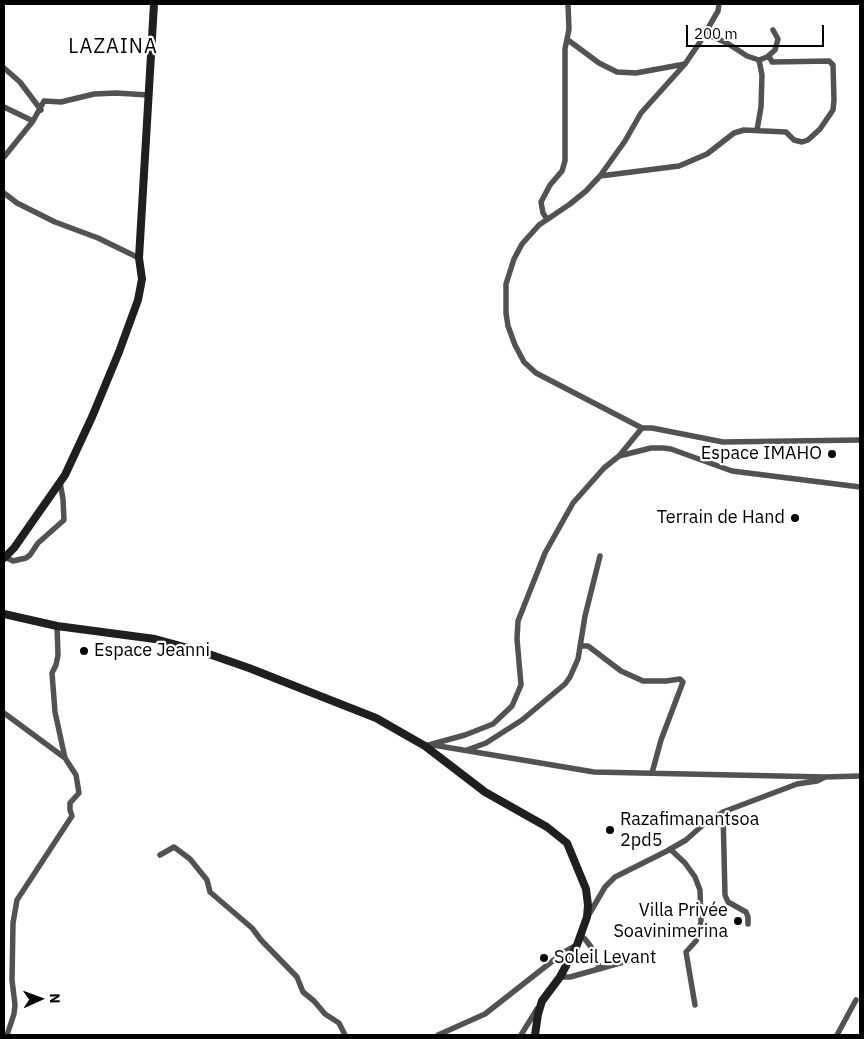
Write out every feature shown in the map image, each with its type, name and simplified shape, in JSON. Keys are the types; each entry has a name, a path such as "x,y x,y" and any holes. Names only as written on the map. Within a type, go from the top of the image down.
{"main road":[{"path":"5,558 60,482 92,417 120,352 138,300 142,279 140,258 154,4"},
{"path":"4,614 57,626 155,639 223,659 376,718 428,745 485,792 547,827 566,843 586,889 588,905 587,917 578,945 560,977 542,1001 535,1035"}],"street":[{"path":"547,219 543,213 541,202 550,185 565,166 564,49 568,40 568,4"},
{"path":"720,4 706,34 685,64 641,113 625,142 600,176 570,204 539,225 522,244 507,278 505,298 508,326 514,345 524,362 536,373 642,428 652,428 723,442 860,440"},
{"path":"706,34 727,43 747,56 760,60 775,50 778,39 773,30"},
{"path":"568,40 599,63 618,72 636,73 685,64"},
{"path":"600,176 679,166 708,154 734,133 744,130 786,132 794,140 808,140 820,129 833,110 833,65 830,61 772,62 767,57"},
{"path":"757,130 761,107 762,75 760,60"},
{"path":"4,68 20,82 40,110"},
{"path":"4,157 33,121 44,101 61,102 94,94 148,95"},
{"path":"4,107 33,121"},
{"path":"4,193 17,203 55,222 98,238 140,258"},
{"path":"428,745 465,735 493,724 512,706 521,685 517,640 518,621 538,570 558,528 573,503 642,428"},
{"path":"618,456 651,448 671,449 732,471 860,487"},
{"path":"5,558 13,561 30,555 38,543 64,520 60,482"},
{"path":"467,750 486,742 522,720 565,684 570,677 578,659 585,616 600,556"},
{"path":"7,1035 15,1005 12,980 13,923 17,900 72,816 70,803 79,793 76,775 66,758 56,719 52,672 58,655 57,626"},
{"path":"580,646 588,646 622,671 643,681 680,679 683,682 661,740 652,773"},
{"path":"4,714 66,758"},
{"path":"428,745 594,772 825,777 860,776"},
{"path":"587,917 605,887 615,877 686,840 704,824 723,812 797,784 817,781 825,777"},
{"path":"723,812 725,895 728,902 746,912 748,924"},
{"path":"160,855 174,847 190,859 202,873 210,892 252,928 298,977 303,992 325,1014 339,1023 345,1035"},
{"path":"670,849 696,877 700,890 701,922 696,941 686,952 695,1005"},
{"path":"581,936 591,947 600,969"},
{"path":"438,1035 484,1014 564,952 578,945"},
{"path":"560,977 570,977 638,958"},
{"path":"837,1035 856,1000"},
{"path":"520,1035 542,1001"}],"place":[{"name":"Espace IMAHO","path":"832,454"},
{"name":"Terrain de Hand","path":"795,518"},
{"name":"Espace Jeanni","path":"84,651"},
{"name":"Razafimanantsoa 2pd5","path":"610,830"},
{"name":"Villa Privée Soavinimerina","path":"738,921"},
{"name":"Soleil Levant","path":"544,958"}],"district":[{"name":"LAZAINA","path":"113,47"}]}
